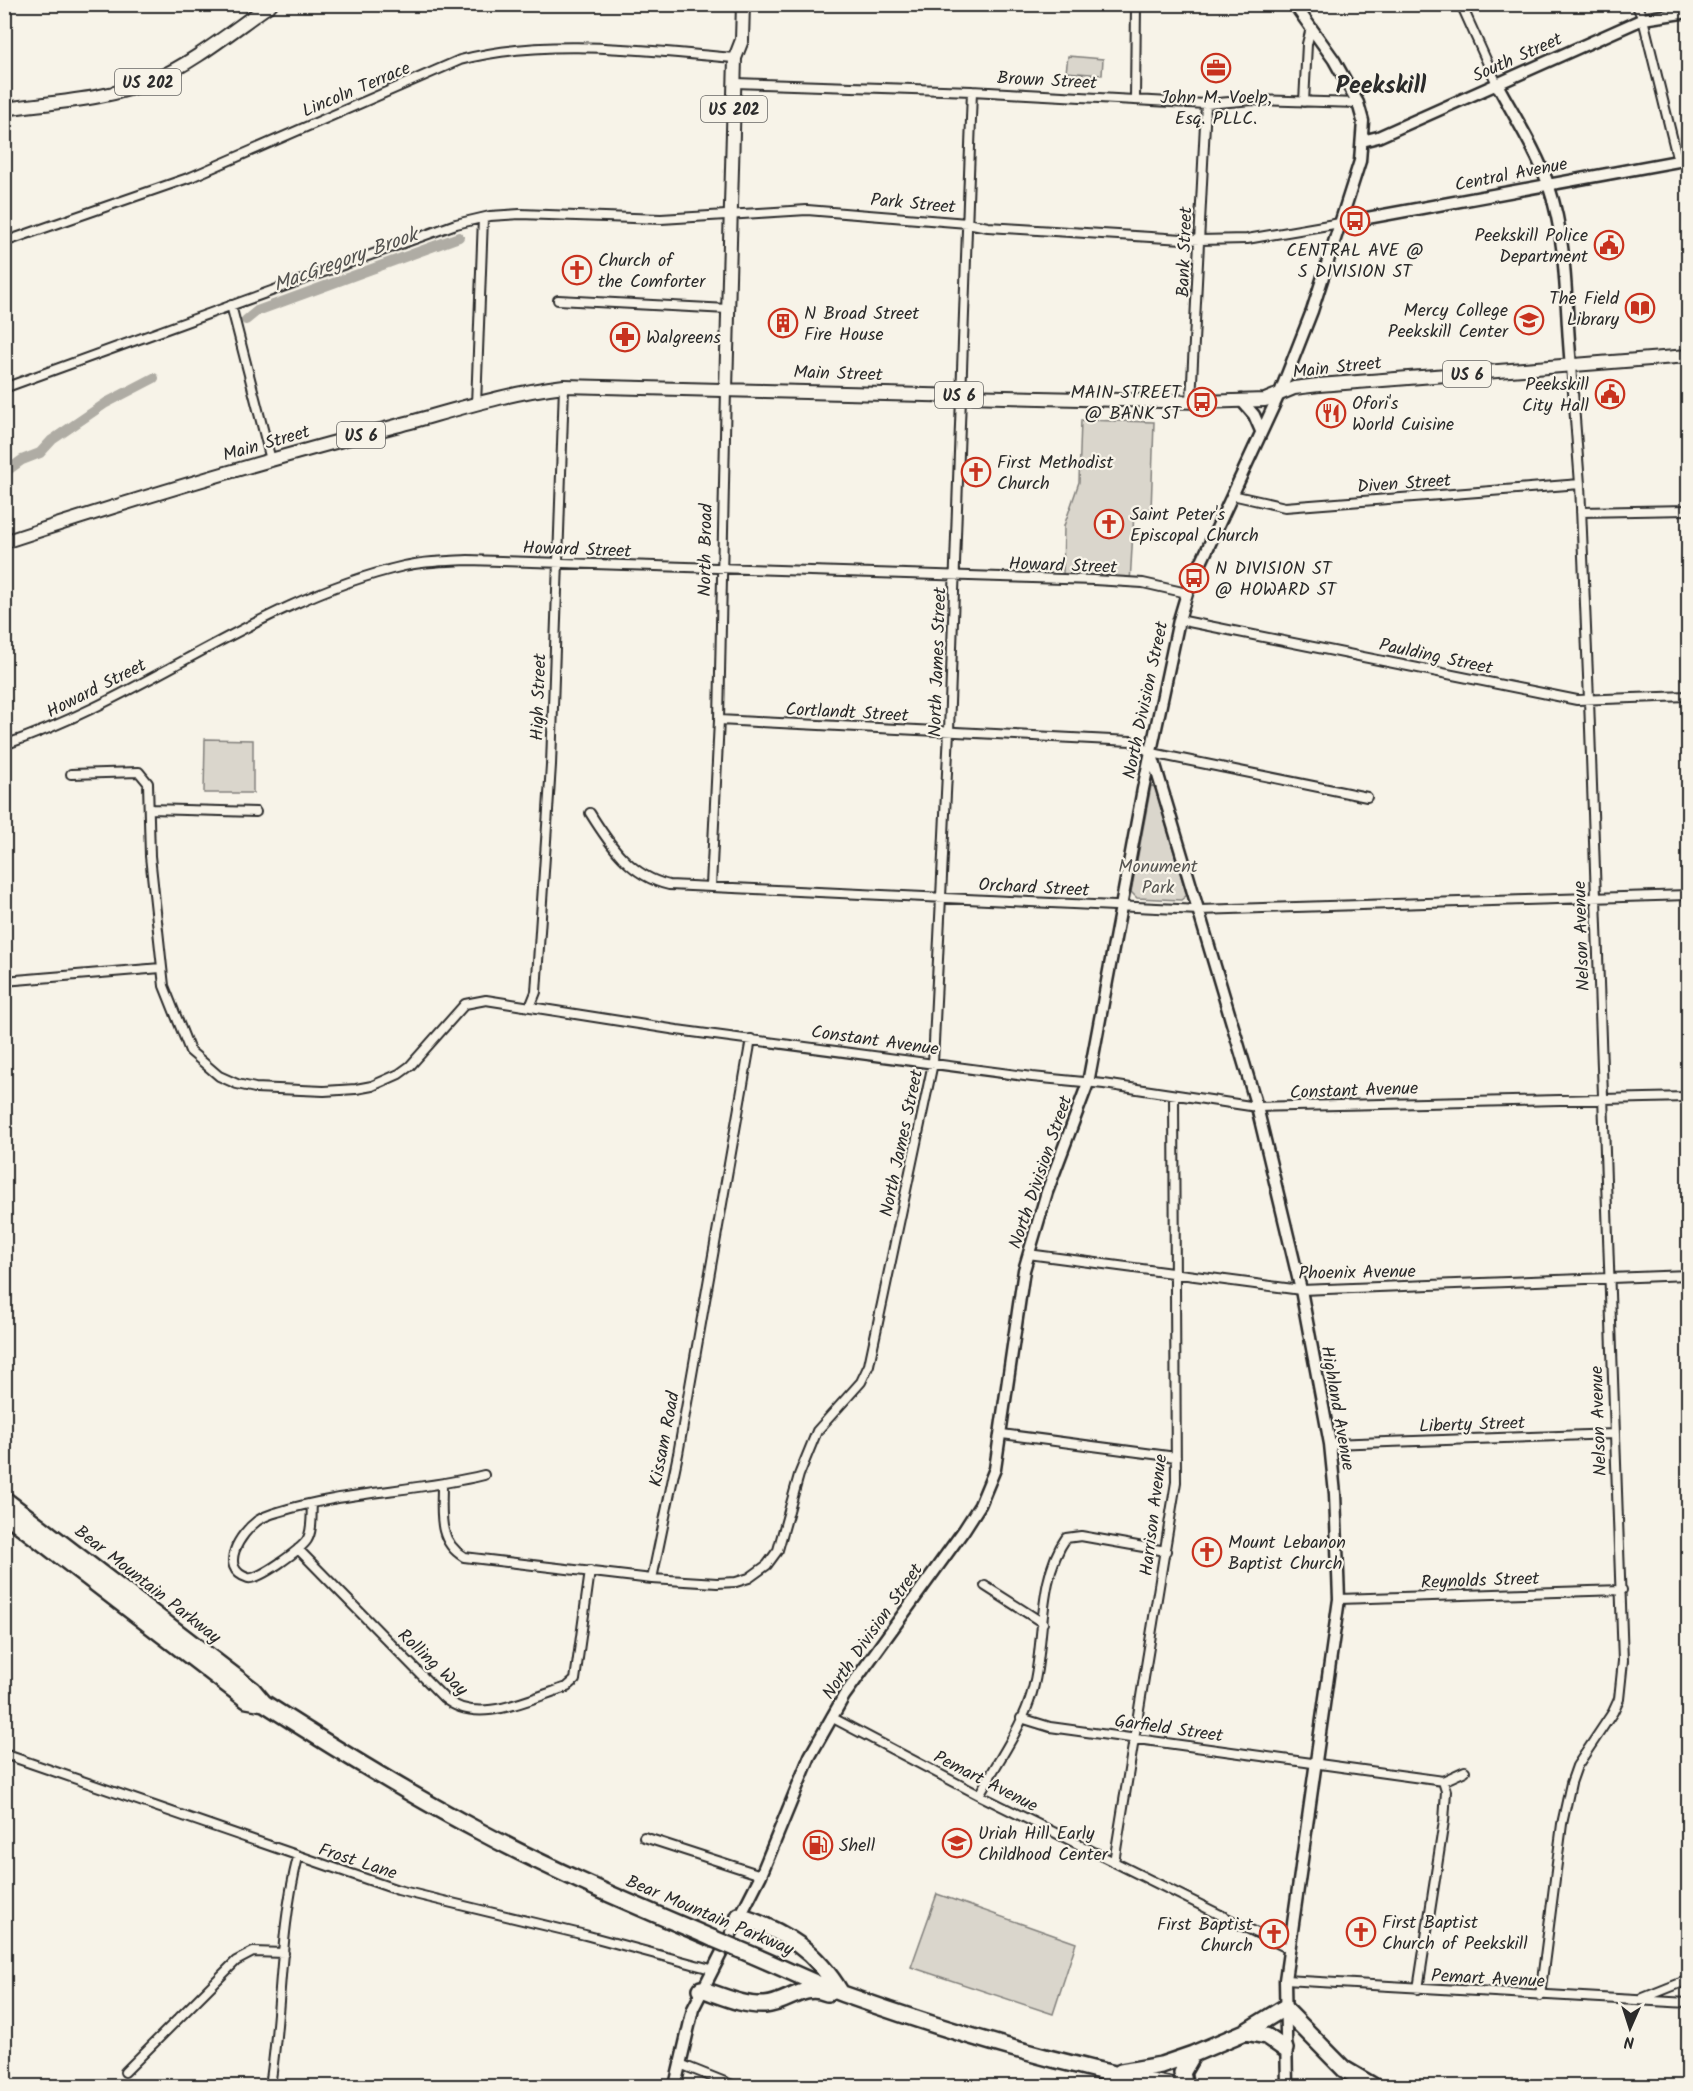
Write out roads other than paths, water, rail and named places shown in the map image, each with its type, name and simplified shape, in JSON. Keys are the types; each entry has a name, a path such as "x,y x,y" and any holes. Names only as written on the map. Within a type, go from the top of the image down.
{"highway":[{"name":"Bear Mountain Parkway","path":"4,1499 253,1690 264,1703 385,1778 479,1831 564,1873 842,1993 995,2042 1114,2074 1172,2086"},
{"name":"Bear Mountain Parkway","path":"4,1513 247,1700 264,1703"},
{"path":"701,1989 747,2004 770,2004 806,1989 833,1995 842,1993 828,1971 791,1937 739,1916"},
{"path":"795,1972 801,1957 799,1944"},
{"path":"765,1960 786,1980 787,1986 781,2000"},
{"path":"1128,2086 1114,2074 1127,2069 1161,2065 1193,2054 1245,2032 1284,2008 1356,2081 1372,2086"},
{"path":"1245,2032 1266,2036 1286,2049"},
{"path":"1185,2086 1182,2073 1193,2054"}],"main road":[{"name":"US 202","path":"4,109 99,94 153,80 182,66 271,4"},
{"name":"US 202","path":"732,214 735,58 742,40 743,4"},
{"name":"North Broad","path":"726,389 732,214"},
{"name":"Main Street","path":"4,542 120,504 271,460 535,389 564,386 1191,401 1265,400 1294,388 1319,385 1689,356"}],"street":[{"path":"1135,99 1136,4"},
{"path":"1294,4 1334,60 1358,103"},
{"path":"1461,4 1497,84"},
{"path":"1635,4 1643,19 1685,159"},
{"name":"South Street","path":"1362,141 1378,137 1643,19 1689,12"},
{"path":"1304,102 1307,44 1311,28"},
{"name":"Lincoln Terrace","path":"4,242 191,177 460,60 479,55 508,50 624,50 735,58"},
{"name":"Brown Street","path":"735,83 972,91 1206,104 1253,100 1358,103"},
{"name":"Nelson Avenue","path":"1497,84 1548,184 1560,238 1571,366 1580,484 1608,1278 1622,1590 1621,1688 1613,1712 1577,1766 1571,1782 1562,1824 1540,1996"},
{"name":"North James Street","path":"652,1579 736,1582 759,1573 778,1550 799,1475 817,1431 861,1382 869,1365 933,1063 949,731 972,91"},
{"name":"North Division Street","path":"675,2086 690,2018 701,1989 761,1875 810,1756 831,1717 980,1505 995,1469 1028,1254 1047,1192 1088,1083 1179,620 1187,593 1279,394 1312,311 1360,161 1363,121 1358,103"},
{"name":"Bank Street","path":"1191,401 1206,104"},
{"name":"Central Avenue","path":"1340,223 1685,159"},
{"name":"Park Street","path":"231,305 445,228 483,218 556,214 661,219 807,210 967,223 988,227 1199,240 1247,239 1340,223"},
{"path":"476,405 483,218"},
{"path":"558,300 728,309"},
{"path":"4,388 231,305 271,460"},
{"name":"High Street","path":"530,1007 536,992 551,765 564,386"},
{"name":"North Broad","path":"711,886 719,720 726,389"},
{"path":"1241,400 1254,415 1261,431"},
{"name":"Diven Street","path":"1232,495 1285,507 1580,484"},
{"path":"1581,512 1689,510"},
{"name":"Howard Street","path":"4,745 70,721 239,629 338,588 392,569 420,563 468,560 1143,583 1187,593"},
{"name":"Paulding Street","path":"1179,620 1577,700 1689,696"},
{"name":"Cortlandt Street","path":"719,720 1131,741 1152,753 1367,797"},
{"name":"Highland Avenue","path":"1152,753 1257,1107 1301,1290 1330,1444 1339,1558 1339,1599 1285,1980 1287,2086"},
{"name":"Constant Avenue","path":"71,774 138,772 146,778 150,809 150,856 164,986 190,1051 219,1076 237,1084 255,1088 324,1091 372,1086 399,1074 410,1066 465,1004 490,1000 677,1030 1257,1107 1689,1097"},
{"path":"150,809 256,812"},
{"name":"Orchard Street","path":"590,813 615,847 641,876 669,885 1199,910 1689,895"},
{"path":"4,981 161,968"},
{"name":"Kissam Road","path":"652,1579 678,1454 751,1039"},
{"name":"Harrison Avenue","path":"1114,1862 1176,1482 1174,1095"},
{"name":"Phoenix Avenue","path":"1028,1254 1301,1290 1689,1275"},
{"path":"1002,1434 1176,1457"},
{"name":"Liberty Street","path":"1330,1444 1615,1434"},
{"path":"312,1504 308,1540 258,1578 245,1577 233,1563 234,1547 257,1521 269,1515 312,1504 381,1492 442,1485 484,1475"},
{"path":"442,1485 444,1534 448,1544 464,1557 652,1579"},
{"path":"979,1795 1029,1702 1058,1549 1066,1538 1081,1536 1166,1551"},
{"name":"Rolling Way","path":"298,1549 444,1698 467,1712 486,1712 567,1688 575,1680 590,1571"},
{"path":"985,1586 1043,1623"},
{"name":"Reynolds Street","path":"1339,1599 1622,1590"},
{"name":"Pemart Avenue","path":"831,1717 979,1795 1289,1949"},
{"name":"Garfield Street","path":"1021,1718 1050,1727 1443,1781"},
{"name":"Frost Lane","path":"4,1754 398,1890 585,1935 711,1969"},
{"path":"1418,1989 1444,1821 1446,1791 1443,1781 1465,1771"},
{"path":"644,1837 761,1875"},
{"path":"270,2086 288,1896 298,1857"},
{"path":"125,2072 236,1961 253,1952 284,1953"},
{"name":"Pemart Avenue","path":"1285,1980 1689,2003"},
{"path":"1634,2000 1689,1980"},
{"path":"680,2064 735,2086"}],"waterway":[{"name":"MacGregory Brook","path":"246,320 257,311 459,237"},
{"name":"MacGregory Brook","path":"4,473 22,460 40,453 52,440 106,403 154,378"}],"place":[{"name":"John M. Voelp, Esq. PLLC.","path":"1216,68"},
{"name":"CENTRAL AVE @ S DIVISION ST","path":"1355,221"},
{"name":"Peekskill Police Department","path":"1609,245"},
{"name":"Church of the Comforter","path":"577,270"},
{"name":"The Field Library","path":"1640,308"},
{"name":"Mercy College Peekskill Center","path":"1529,320"},
{"name":"N Broad Street Fire House","path":"783,323"},
{"name":"Walgreens","path":"625,337"},
{"name":"Peekskill City Hall","path":"1610,394"},
{"name":"MAIN STREET @ BANK ST","path":"1202,402"},
{"name":"Ofori's World Cuisine","path":"1331,413"},
{"name":"First Methodist Church","path":"976,472"},
{"name":"Saint Peter's Episcopal Church","path":"1109,524"},
{"name":"N DIVISION ST @ HOWARD ST","path":"1194,578"},
{"name":"Mount Lebanon Baptist Church","path":"1207,1552"},
{"name":"Uriah Hill Early Childhood Center","path":"957,1843"},
{"name":"Shell","path":"818,1845"},
{"name":"First Baptist Church of Peekskill","path":"1361,1932"},
{"name":"First Baptist Church","path":"1274,1934"}],"district":[{"name":"Peekskill","path":"1381,85"}],"park label":[{"name":"Monument Park","path":"1158,876"}]}
